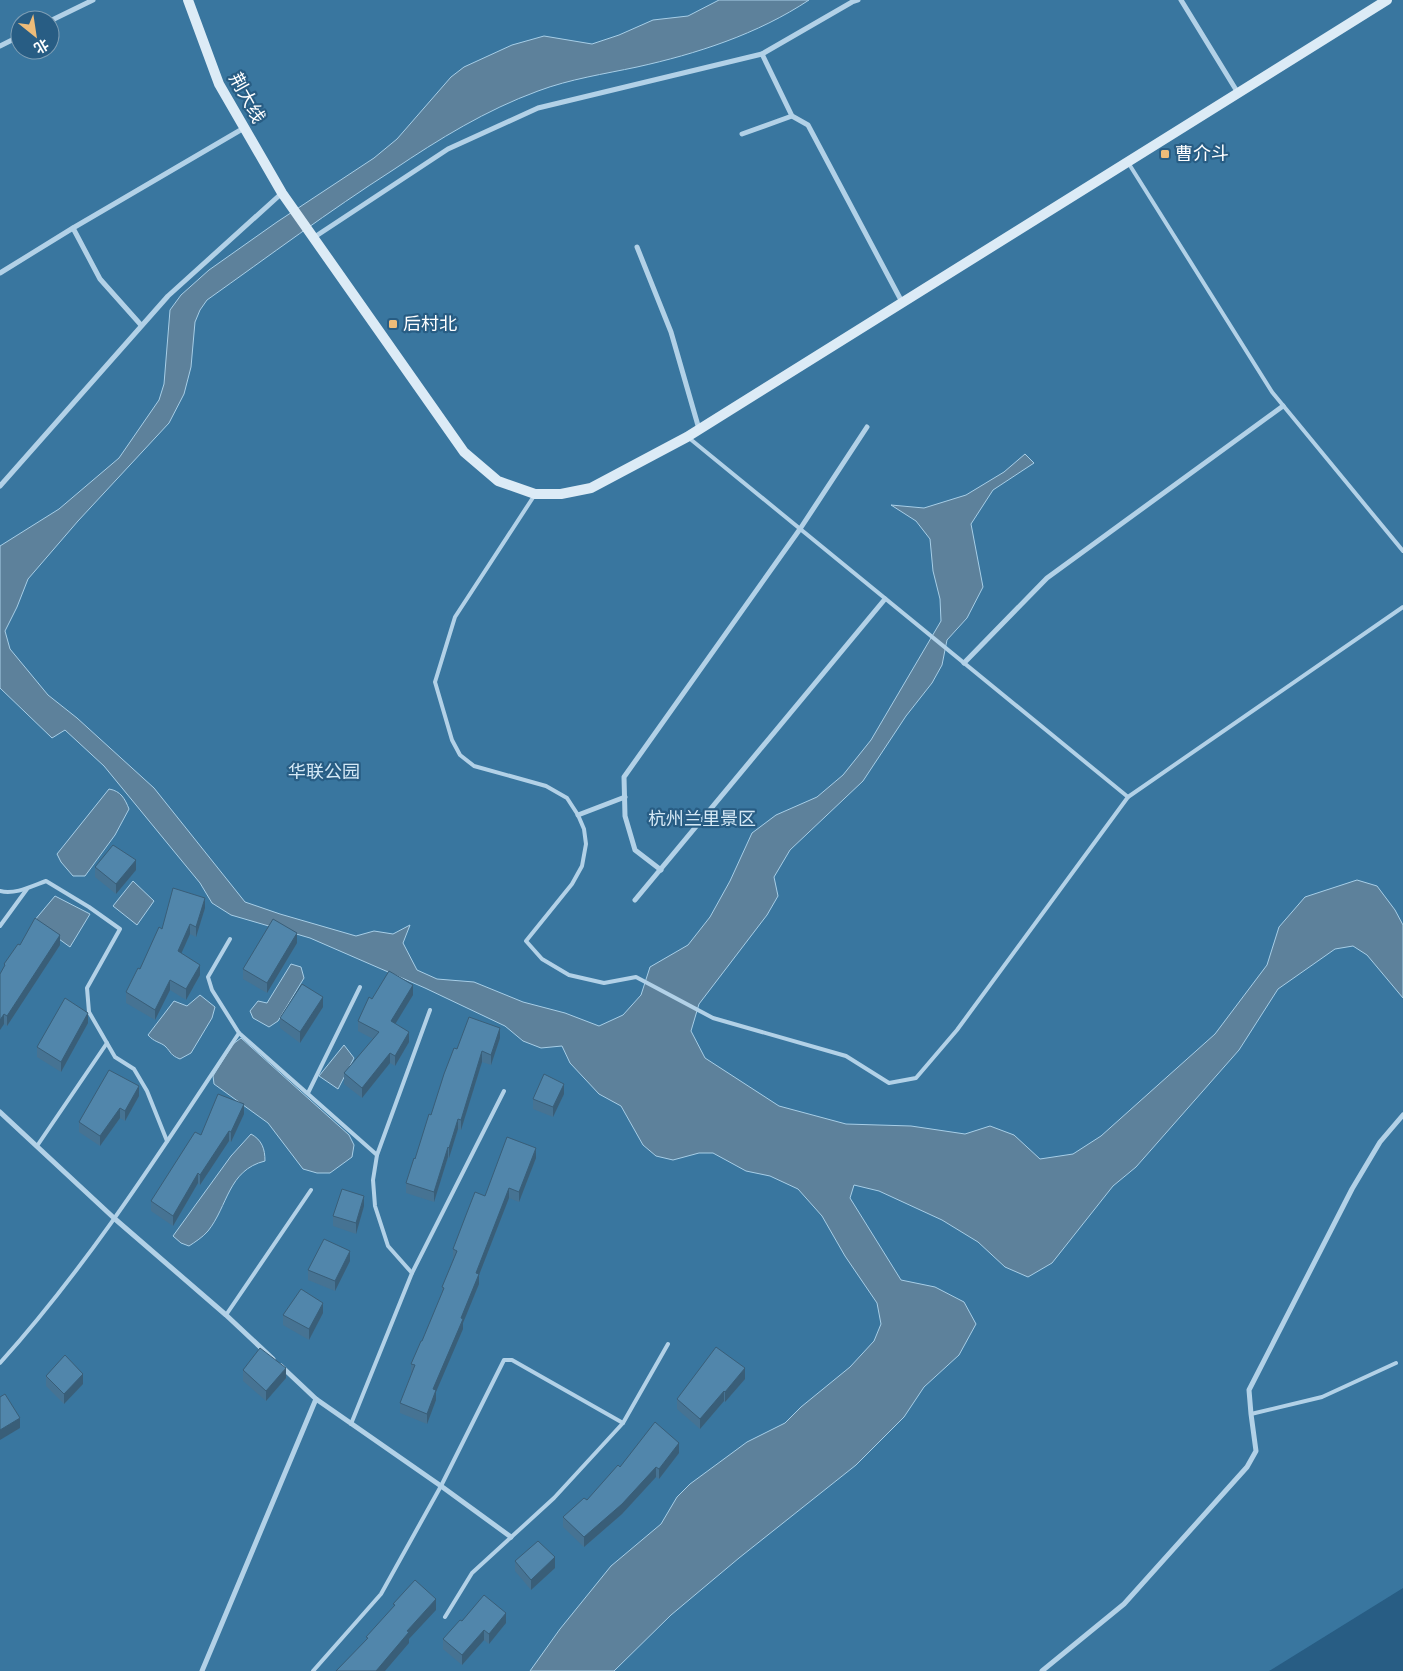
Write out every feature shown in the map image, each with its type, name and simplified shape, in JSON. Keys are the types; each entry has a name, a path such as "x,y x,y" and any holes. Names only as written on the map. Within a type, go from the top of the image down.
{"street":[{"path":"60,16 93,0"},
{"name":"荆大线","path":"188,0 219,84 291,206 464,452 498,480 535,494"},
{"path":"314,238 448,149 538,108 762,54 858,0"},
{"path":"1181,0 1238,93"},
{"path":"535,494 561,494 591,488 687,437 1387,0"},
{"path":"762,54 792,116 808,125 902,302"},
{"path":"742,134 792,116"},
{"path":"0,273 244,128"},
{"path":"0,486 168,296 282,193"},
{"path":"73,228 100,279 141,325"},
{"path":"637,247 671,332 699,429"},
{"path":"964,663 1046,578 1283,406"},
{"path":"661,870 635,850 625,816 624,777 800,529 867,427"},
{"path":"635,900 886,599"},
{"path":"578,816 625,796"},
{"path":"0,1112 115,1219 226,1315 316,1399 511,1537"},
{"path":"1042,1671 1124,1604 1247,1467 1256,1450 1250,1390 1352,1189 1380,1142 1403,1115"},
{"path":"202,1671 316,1399"}],"lane":[{"path":"1127,161 1272,392 1403,551"},
{"path":"687,437 1128,798"},
{"path":"535,494 455,617 435,682 452,740 460,755 474,766 546,786 567,798 584,829 586,844 582,866 572,884 526,941 542,959 569,975 604,983 636,977 713,1018 846,1056 889,1083 916,1078 957,1030 1128,798 1403,607"},
{"path":"0,892 6,893 26,889 46,881 89,907 120,929 87,988 89,1012 115,1057 134,1069 147,1091 168,1141"},
{"path":"0,926 26,889"},
{"path":"230,939 208,977 212,990 239,1033 378,1155"},
{"path":"308,1093 360,987"},
{"path":"412,1273 388,1246 375,1206 373,1180 378,1155 430,1010"},
{"path":"0,1363 26,1334 115,1219 239,1033"},
{"path":"37,1146 108,1043"},
{"path":"351,1424 412,1273 504,1091"},
{"path":"226,1315 311,1190"},
{"path":"445,1617 472,1573 554,1498 622,1423 668,1344"},
{"path":"313,1671 380,1594 441,1486 504,1360 512,1360 622,1423"},
{"path":"1251,1414 1322,1397 1396,1363"}],"green space":[{"name":"杭州兰里景区","path":"0,0 1403,0 1403,1588 1269,1671 0,1671"}],"shaded area":[{"path":"719,0 809,0 748,33 704,49 659,62 562,83 481,116 428,147 369,186 207,300 195,322 191,367 184,394 169,423 78,521 28,579 5,631 10,649 48,695 77,718 154,788 245,902 356,936 374,931 393,934 410,925 403,943 417,970 437,979 474,982 523,1002 565,1013 599,1026 623,1015 641,995 650,967 688,945 710,917 730,881 752,833 776,815 817,797 843,775 871,740 941,621 940,599 933,571 930,539 916,521 891,505 924,508 966,495 1004,472 1025,454 1034,463 993,490 971,524 983,587 967,618 947,640 942,665 932,683 906,716 863,781 790,850 774,877 778,896 767,915 699,1004 691,1031 705,1058 779,1106 846,1124 911,1126 965,1134 990,1126 1014,1135 1040,1159 1073,1154 1101,1136 1215,1034 1267,965 1279,927 1305,897 1357,880 1377,886 1395,910 1403,925 1403,998 1367,955 1353,946 1335,949 1278,989 1239,1050 1136,1167 1113,1186 1052,1263 1028,1277 1005,1267 978,1242 942,1220 879,1191 854,1185 850,1198 901,1280 935,1287 964,1302 976,1324 959,1355 924,1387 904,1417 856,1465 671,1615 614,1671 530,1671 560,1629 611,1566 661,1524 677,1497 690,1484 747,1442 785,1423 801,1407 850,1367 874,1341 881,1324 877,1303 845,1256 822,1216 798,1189 770,1176 746,1171 713,1153 699,1153 673,1160 656,1156 643,1145 621,1106 599,1094 570,1063 562,1046 541,1048 523,1041 505,1026 425,988 310,938 231,915 212,903 200,883 104,766 65,730 52,738 0,688 0,546 59,509 119,458 159,400 164,384 170,310 181,295 209,270 277,222 374,158 397,139 451,77 464,67 512,45 544,36 592,44 619,35 653,20 688,16"},
{"path":"109,789 122,796 129,809 115,835 85,876 73,876 57,854"},
{"path":"133,881 154,901 137,925 113,906"},
{"path":"55,896 90,914 70,947 34,921"},
{"path":"291,964 301,967 304,978 278,1021 269,1027 253,1018 250,1011 258,1001 267,1003"},
{"path":"200,995 215,1007 212,1018 191,1053 180,1059 148,1035 174,1001 187,1006"},
{"path":"241,1038 349,1135 354,1145 352,1157 330,1173 317,1173 303,1169 268,1123 214,1084 213,1076 233,1044"},
{"path":"344,1045 354,1058 338,1089 319,1076"},
{"path":"251,1134 262,1145 265,1161 243,1172 230,1190 215,1221 206,1233 189,1246 181,1243 173,1236 231,1156"}],"building":[{"path":"113,845 136,860 116,884 95,867"},
{"path":"173,888 205,898 196,927 190,924 178,951 200,965 186,989 170,980 155,1010 126,992 138,968 140,969 159,927 162,929"},
{"path":"35,918 60,935 7,1016 4,1014 0,1020 0,974 4,964 18,944 20,945"},
{"path":"273,919 297,933 267,983 243,969"},
{"path":"389,971 413,985 391,1021 409,1032 395,1056 390,1053 362,1088 344,1073 379,1032 358,1021 369,997 372,999"},
{"path":"302,984 323,997 300,1032 280,1018"},
{"path":"65,998 88,1013 61,1062 37,1047"},
{"path":"469,1017 500,1028 491,1055 482,1051 461,1120 458,1119 434,1192 406,1183 444,1074 454,1048 457,1049"},
{"path":"109,1070 139,1086 125,1111 120,1108 100,1136 79,1122"},
{"path":"544,1074 564,1084 553,1107 533,1099"},
{"path":"218,1094 244,1104 231,1132 229,1131 200,1175 198,1173 173,1216 151,1201 195,1132 201,1135"},
{"path":"507,1137 536,1148 519,1192 509,1188 476,1273 479,1274 461,1318 463,1319 433,1389 436,1390 427,1414 400,1403 415,1365 411,1364 444,1288 442,1287 457,1251 453,1249 475,1192 485,1196"},
{"path":"342,1189 364,1196 356,1223 333,1216"},
{"path":"324,1239 350,1251 335,1281 308,1270"},
{"path":"301,1289 323,1303 309,1329 283,1315"},
{"path":"716,1347 745,1368 700,1419 677,1399"},
{"path":"260,1348 286,1368 266,1391 243,1370"},
{"path":"65,1355 83,1374 64,1394 46,1376"},
{"path":"5,1394 20,1418 0,1430 0,1397"},
{"path":"655,1422 679,1443 659,1469 656,1467 622,1504 584,1537 563,1517 584,1498 587,1500 618,1465 620,1467"},
{"path":"538,1541 555,1557 531,1580 515,1561"},
{"path":"415,1580 436,1599 407,1631 409,1632 376,1671 336,1671 368,1638 366,1637"},
{"path":"484,1595 506,1613 489,1634 484,1630 462,1655 443,1639 460,1620 462,1621"}],"place":[{"name":"曹介斗","path":"1165,154"},
{"name":"后村北","path":"393,324"}],"park label":[{"name":"华联公园","path":"324,772"}]}
